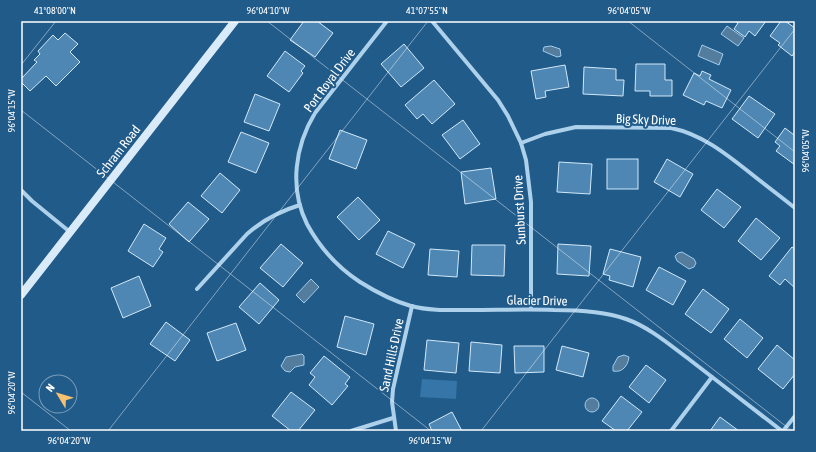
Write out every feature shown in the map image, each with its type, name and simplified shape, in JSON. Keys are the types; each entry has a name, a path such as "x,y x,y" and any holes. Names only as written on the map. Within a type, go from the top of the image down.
{"main road":[{"name":"Schram Road","path":"21,295 235,21"}],"street":[{"name":"Port Royal Drive","path":"300,205 297,166 299,150 308,124 387,21"},
{"name":"Sunburst Drive","path":"432,21 498,100 508,116 521,143 526,160 532,202 531,309"},
{"name":"Big Sky Drive","path":"521,143 545,134 576,127 671,128 683,130 694,134 725,153 795,208"},
{"path":"21,190 70,232"},
{"path":"197,288 256,226 273,215 300,205"},
{"name":"Glacier Drive","path":"300,205 311,231 327,254 336,264 369,288 412,306 441,310 577,310 626,319 636,323 657,336 783,431"},
{"name":"Sand Hills Drive","path":"396,431 393,418 393,389 412,306"},
{"path":"671,431 712,377"},
{"path":"783,431 795,416"},
{"path":"351,431 363,426 393,418"}],"shaded area":[{"path":"727,26 744,38 738,46 721,34"},
{"path":"702,45 723,54 719,65 698,56"},
{"path":"551,46 560,49 561,56 557,57 543,51 544,47"},
{"path":"682,252 694,259 696,263 694,267 689,269 677,261 675,256"},
{"path":"311,279 319,287 304,303 296,295"},
{"path":"302,354 304,356 304,365 295,367 290,372 285,371 281,366 286,357"},
{"path":"624,355 629,357 626,366 622,370 613,371 613,366 618,357"},
{"path":"422,379 457,381 456,399 420,397"},
{"path":"589,398 595,398 599,402 599,408 595,412 589,412 585,408 585,402"}],"building":[{"path":"304,21 317,21 333,33 315,57 290,40"},
{"path":"735,21 766,21 755,36 749,31 745,37 734,29 738,23"},
{"path":"781,21 785,21 795,28 795,52 792,56 778,45 780,43 770,36"},
{"path":"65,33 78,44 70,52 80,62 56,86 46,76 30,91 21,82 21,79 37,62 34,60 40,54 38,51 53,35 58,40"},
{"path":"404,44 424,68 401,87 381,64"},
{"path":"285,51 305,66 301,71 303,73 289,92 267,76"},
{"path":"636,64 665,64 665,80 672,80 672,96 650,96 650,91 635,91"},
{"path":"565,65 569,87 545,91 546,97 536,99 531,71"},
{"path":"584,67 616,69 616,80 624,80 623,96 583,94"},
{"path":"702,71 711,75 709,79 731,90 722,108 706,101 704,105 683,95 694,73 700,76"},
{"path":"434,80 455,104 432,124 423,114 417,119 405,105"},
{"path":"255,94 280,104 269,131 244,122"},
{"path":"749,96 775,114 758,138 732,119"},
{"path":"463,120 480,144 460,159 442,135"},
{"path":"785,128 794,135 795,134 795,165 776,151 780,146 775,142"},
{"path":"340,130 367,140 356,169 329,159"},
{"path":"241,132 269,143 256,173 228,162"},
{"path":"607,159 638,159 638,189 607,189"},
{"path":"667,159 693,174 680,197 654,182"},
{"path":"559,162 592,164 590,194 557,192"},
{"path":"491,168 496,199 465,204 461,172"},
{"path":"220,173 240,190 222,213 201,196"},
{"path":"717,189 741,207 724,228 701,210"},
{"path":"358,197 380,220 359,240 337,217"},
{"path":"188,202 209,219 189,242 169,224"},
{"path":"756,218 780,238 761,260 738,241"},
{"path":"144,224 166,238 159,249 163,252 153,267 128,251"},
{"path":"388,231 415,244 403,268 376,254"},
{"path":"281,244 303,263 283,287 260,268"},
{"path":"558,244 591,246 589,276 557,274"},
{"path":"472,245 505,245 504,276 471,275"},
{"path":"792,247 795,249 795,288 785,279 780,285 769,276"},
{"path":"430,249 459,251 457,277 428,275"},
{"path":"610,249 641,257 633,287 609,280 610,276 603,274"},
{"path":"659,267 686,281 673,305 646,290"},
{"path":"139,276 151,306 123,318 111,288"},
{"path":"260,283 279,300 259,324 239,307"},
{"path":"703,289 729,309 711,333 685,314"},
{"path":"345,316 374,324 366,355 337,347"},
{"path":"740,319 763,338 747,358 724,339"},
{"path":"166,322 190,340 175,361 150,344"},
{"path":"236,323 246,350 217,361 207,333"},
{"path":"427,340 459,343 456,373 424,370"},
{"path":"471,342 502,345 500,373 469,371"},
{"path":"777,345 795,360 795,374 783,389 758,369"},
{"path":"514,346 544,346 544,372 515,373"},
{"path":"562,346 589,353 583,377 556,370"},
{"path":"324,356 350,377 345,384 348,386 332,405 309,385 315,377 310,373"},
{"path":"646,365 666,380 649,403 629,387"},
{"path":"291,392 315,410 298,431 291,431 272,416"},
{"path":"621,396 642,412 627,431 616,431 602,421"},
{"path":"452,412 462,431 432,431 429,424"},
{"path":"720,417 739,431 710,431"}]}
